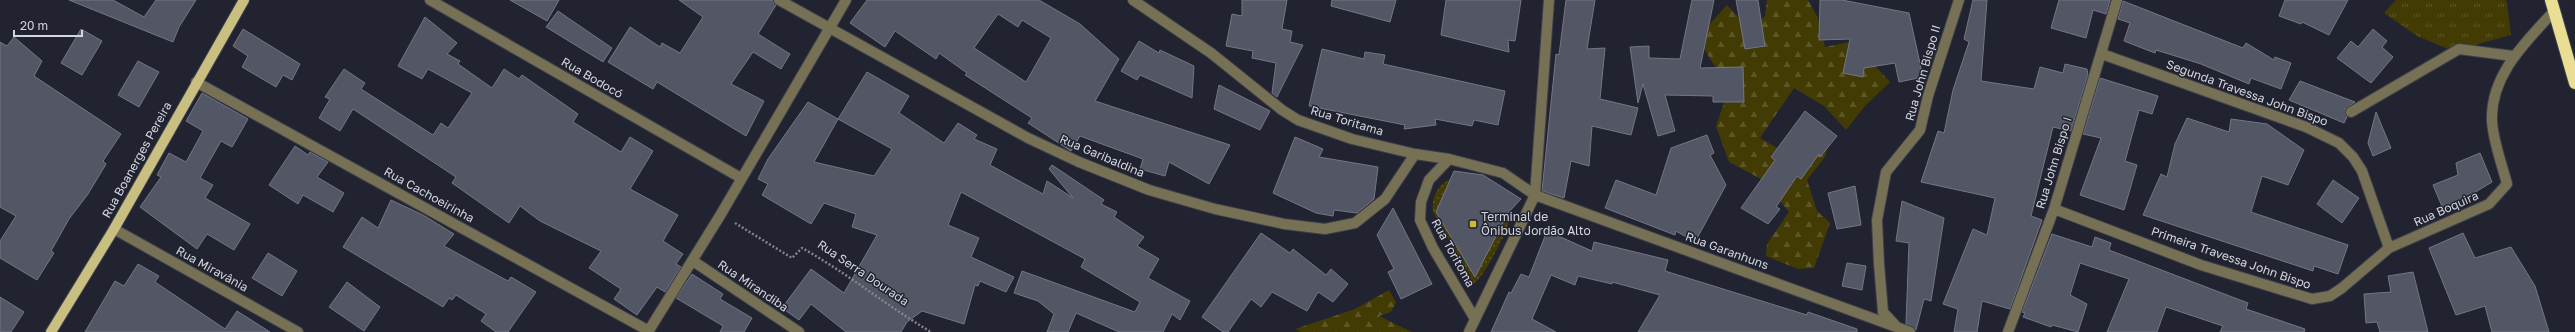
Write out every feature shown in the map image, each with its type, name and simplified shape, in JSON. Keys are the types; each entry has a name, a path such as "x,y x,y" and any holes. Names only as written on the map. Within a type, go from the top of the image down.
{"highway":[{"path":"2552,6 2575,83"}],"main road":[{"name":"Rua Boanerges Pereira","path":"51,332 114,229 196,82 244,0"}],"street":[{"name":"Rua Bodocó","path":"430,0 742,178"},
{"name":"Rua Garibaldina","path":"779,0 1028,138 1079,162 1149,190 1215,210 1276,223 1325,229 1355,222 1386,200 1416,154"},
{"path":"649,332 721,214 828,28 846,0"},
{"name":"Rua Toritama","path":"1133,0 1211,53 1282,110 1298,120 1352,139 1416,154 1449,159 1503,173 1534,195"},
{"path":"1469,332 1534,195 1549,0"},
{"name":"Rua John Bispo II","path":"1898,328 1883,312 1877,220 1886,172 1920,130 1928,96 1959,0"},
{"name":"Rua John Bispo I","path":"2008,332 2054,209 2118,0"},
{"path":"2352,112 2459,49 2513,56 2552,6"},
{"name":"Segunda Travessa John Bispo","path":"2102,54 2306,127 2339,143 2362,171 2389,248"},
{"name":"Rua Boquira","path":"2389,248 2489,204 2507,184 2492,122 2493,99 2513,56"},
{"name":"Rua Cachoeirinha","path":"196,82 649,332"},
{"name":"Rua Toritoma","path":"1449,159 1429,180 1421,202 1420,220 1433,248 1475,319"},
{"name":"Rua Garanhuns","path":"1534,195 1910,332"},
{"name":"Primeira Travessa John Bispo","path":"2054,209 2201,265 2312,299 2330,296 2342,288 2389,248"},
{"name":"Rua Miravânia","path":"114,229 298,332"},
{"name":"Rua Mirandiba","path":"692,261 799,332"}],"path":[{"name":"Rua Serra Dourada","path":"721,214 792,258 802,248 832,265 896,312 931,332"}],"green space":[{"path":"1767,0 1808,0 1818,18 1825,47 1859,40 1868,58 1890,82 1865,106 1846,130 1824,106 1794,88 1760,138 1794,158 1831,135 1825,157 1807,180 1817,211 1830,223 1814,268 1798,269 1766,256 1767,244 1789,212 1763,180 1729,162 1716,126 1729,88 1697,38 1727,5 1751,30 1765,16"},
{"path":"2396,0 2505,0 2507,2 2511,35 2453,51 2417,36 2384,13"},
{"name":"Terminal de Ônibus Jordão Alto","path":"1452,178 1508,208 1509,222 1503,238 1488,266 1473,284 1433,212 1433,201 1436,192 1443,184"},
{"path":"1389,290 1396,302 1391,312 1379,316 1412,332 1301,332 1295,329 1355,309"}],"building":[{"path":"69,0 113,0 144,17 156,0 196,0 179,27 173,42"},
{"path":"510,0 559,0 547,21"},
{"path":"679,0 773,0 776,5 758,34 790,54 781,69 753,52 731,84 764,101 746,136 657,82 653,89 608,62 630,27 660,47 662,43 680,53 703,17"},
{"path":"867,0 1039,0 1080,24 1119,59 1095,101 1230,145 1209,184 1169,162 1165,176 1140,169 1143,159 1080,136 1071,151 1028,123 1032,118 965,75 967,73 939,53 936,59 895,31 885,47 850,23","holes":["998,14 1018,27 1022,20 1051,38 1026,82 974,48"]},
{"path":"1242,0 1287,0 1282,29 1292,31 1290,42 1303,45 1277,97 1272,93 1276,63 1252,58 1253,51 1226,46 1232,14 1242,16"},
{"path":"1332,0 1396,0 1390,22 1331,6"},
{"path":"1446,0 1521,0 1515,41 1508,40 1509,52 1441,35"},
{"path":"1566,0 1595,0 1587,49 1605,48 1600,99 1638,108 1631,135 1592,126 1589,166 1571,161 1564,198 1542,191 1556,54 1559,55"},
{"path":"1692,0 1714,0 1700,68 1743,67 1744,102 1713,102 1713,96 1665,95 1675,131 1658,136 1643,84 1638,103 1630,47 1649,46 1649,58 1680,59"},
{"path":"1736,0 1758,0 1765,46 1745,49"},
{"path":"1820,0 1842,0 1909,13 1923,77 1899,82 1895,63 1864,68 1863,77 1843,73 1850,39 1819,40"},
{"path":"1973,0 1987,0 1981,81 2034,89 2040,67 2063,73 2065,64 2087,69 2088,75 2071,131 2053,127 2031,216 2042,220 2010,309 1982,301 1977,332 1954,332 1958,309 1943,304 1973,229 1987,235 1995,198 1921,182 1938,131 1944,133 1953,90 1969,42 1964,39"},
{"path":"2059,0 2110,0 2106,14 2093,10 2086,38 2051,28"},
{"path":"2285,0 2348,0 2329,35 2302,22 2301,24 2279,16"},
{"path":"2123,1 2243,48 2246,43 2274,60 2275,57 2291,63 2281,89 2251,78 2249,84 2201,64 2156,50 2155,53 2124,41 2130,23 2118,19"},
{"path":"558,11 612,48 603,62 546,27"},
{"path":"425,17 457,43 447,54 460,61 458,64 492,88 504,69 519,79 522,75 578,114 573,122 621,152 630,137 653,151 630,189 678,215 663,241 683,254 676,264 681,267 665,292 657,287 637,315 614,299 621,289 589,268 601,251 540,221 520,206 509,223 452,183 456,177 353,109 340,131 319,118 330,99 325,97 344,69 365,83 361,89 433,135 441,123 448,128 472,93 428,69 422,79 398,66"},
{"path":"81,29 102,41 82,75 61,63"},
{"path":"243,29 300,64 292,80 283,75 276,87 242,67 248,56 233,46"},
{"path":"2373,29 2387,41 2382,47 2393,57 2371,83 2337,58 2351,41 2358,47"},
{"path":"14,37 42,61 34,76 121,134 103,161 106,164 88,194 69,219 51,251 54,253 37,280 0,258 0,241 16,216 0,207 0,42 7,46"},
{"path":"1139,41 1159,53 1160,50 1194,66 1192,98 1140,75 1137,80 1121,71"},
{"path":"1322,49 1364,59 1365,52 1385,55 1383,64 1505,91 1498,125 1474,120 1472,126 1435,119 1436,125 1404,129 1405,125 1309,106"},
{"path":"138,61 159,72 139,107 118,95"},
{"path":"867,72 909,96 899,113 944,143 958,123 977,135 974,139 997,149 990,165 1043,194 1047,181 1073,198 1049,169 1052,165 1104,200 1101,204 1117,212 1114,217 1144,237 1137,246 1159,259 1148,278 1190,301 1180,320 1172,314 1163,332 1119,332 1076,313 1068,332 1047,332 1054,314 1038,301 1014,293 1022,271 1135,312 1140,302 1081,267 1085,259 961,192 948,225 979,238 971,257 1014,277 1006,292 980,281 978,286 975,285 964,324 922,311 907,322 901,332 846,332 811,304 799,320 782,308 811,269 844,293 877,235 852,227 856,214 824,203 811,224 762,195 768,184 758,179 768,159 808,102 838,119","holes":["838,119 892,149 874,176 814,162"]},
{"path":"2100,78 2158,96 2152,114 2139,110 2125,161 2137,165 2124,210 2080,195 2101,138 2083,134"},
{"path":"2300,81 2355,102 2345,109 2347,117 2344,123 2289,100"},
{"path":"1219,85 1270,111 1260,130 1214,109"},
{"path":"202,93 248,119 232,147 221,141 200,178 213,185 205,198 250,224 234,250 207,234 197,249 140,207 161,177 157,175 169,153 186,162 203,131 186,121"},
{"path":"1805,111 1837,136 1820,157 1819,154 1801,179 1797,176 1776,207 1780,209 1768,224 1741,208 1775,160 1771,157"},
{"path":"2376,112 2391,148 2373,156 2368,143"},
{"path":"2187,118 2229,132 2231,119 2267,124 2304,150 2288,185 2262,176 2251,212 2348,245 2338,274 2314,266 2313,271 2143,215 2161,174 2167,177 2175,144"},
{"path":"1707,135 1714,153 1710,155 1726,185 1695,242 1676,231 1675,235 1605,208 1616,180 1656,195 1671,148"},
{"path":"1295,137 1323,149 1319,157 1378,167 1374,199 1357,213 1334,210 1333,216 1316,213 1273,193"},
{"path":"295,146 308,155 310,152 328,162 317,177 344,193 333,212 303,195 298,204 269,185"},
{"path":"2480,153 2492,182 2444,211 2433,185 2458,175 2456,163"},
{"name":"Terminal de Ônibus Jordão Alto","path":"1454,171 1483,175 1521,199 1508,213 1475,277 1436,212"},
{"path":"2333,180 2359,198 2342,223 2317,204"},
{"path":"1855,186 1861,225 1837,229 1828,193"},
{"path":"391,200 423,215 454,234 444,246 508,281 511,277 536,292 508,332 496,332 481,321 486,314 456,295 452,300 449,298 443,307 343,247 362,217 378,228"},
{"path":"1902,201 1944,218 1931,301 1924,299 1916,330 1906,324 1909,243 1896,241"},
{"path":"1393,208 1432,284 1401,299 1388,272 1394,269 1377,235"},
{"path":"1547,231 1592,251 1594,242 1668,260 1665,271 1807,315 1808,312 1857,329 1857,332 1638,332 1660,295 1612,282 1612,284 1578,276 1575,285 1551,275 1532,319 1556,332 1491,332 1509,292 1511,293 1521,274 1529,277"},
{"path":"1261,233 1290,253 1293,249 1326,275 1331,269 1348,284 1333,302 1318,292 1307,311 1272,292 1261,307 1251,299 1228,332 1223,332 1202,317"},
{"path":"2463,233 2475,258 2511,247 2535,286 2549,332 2492,332 2485,306 2456,315 2429,248"},
{"path":"2052,234 2092,247 2095,237 2111,243 2109,250 2248,303 2246,309 2305,329 2304,332 2220,332 2223,326 2166,307 2157,332 2107,332 2129,279 2080,263 2070,295 2087,304 2078,332 2052,325 2051,327 2023,317 2025,313 2022,312"},
{"path":"268,253 297,271 282,296 252,278"},
{"path":"1847,263 1866,266 1862,290 1842,286"},
{"path":"138,264 159,276 155,282 225,329 237,311 270,332 85,332 115,281 124,286"},
{"path":"2413,272 2428,332 2380,332 2377,322 2366,323 2364,294 2391,292 2388,276"},
{"path":"692,274 723,294 720,299 752,318 744,332 720,332 723,326 676,298"},
{"path":"347,282 380,307 364,331 329,307"},
{"path":"0,297 24,312 11,332 0,332"}],"place":[{"name":"Terminal de Ônibus Jordão Alto","path":"1473,224"}]}
